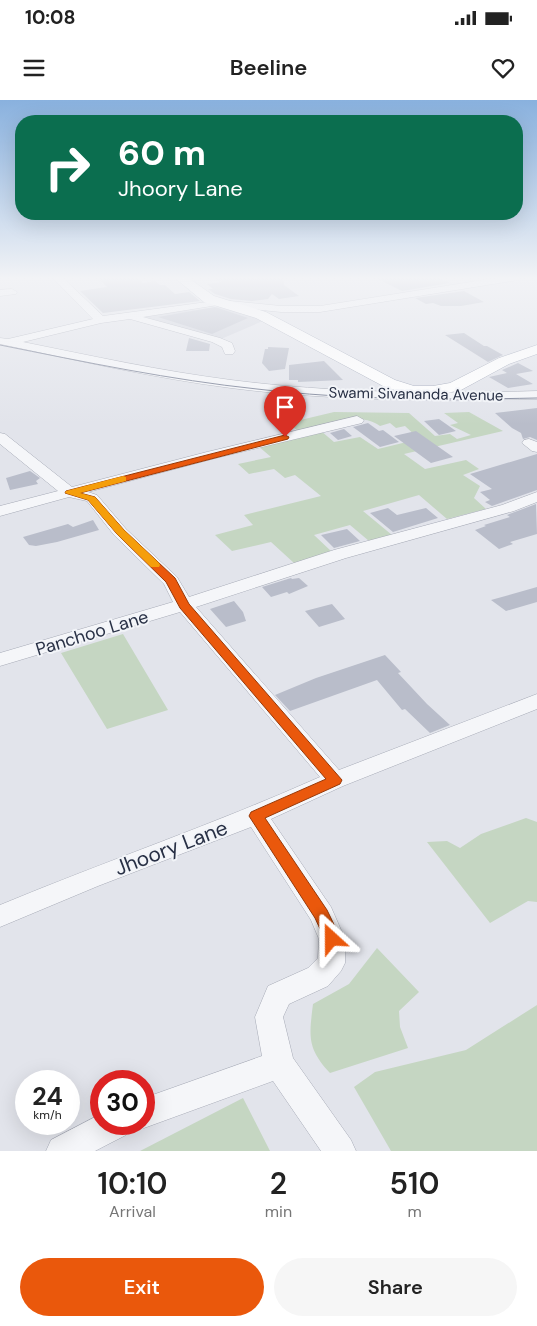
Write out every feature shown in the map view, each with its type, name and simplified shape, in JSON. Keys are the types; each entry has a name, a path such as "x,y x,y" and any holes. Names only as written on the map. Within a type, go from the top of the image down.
{"main road":[{"path":"281,326 398,386 412,391 428,392 455,387 504,361 537,349"}],"street":[{"path":"3,343 75,326"},
{"path":"165,326 216,340 228,345 229,351"},
{"path":"3,343 143,379 248,395 394,405 537,404"},
{"name":"Swami Sivananda Avenue","path":"3,343 178,376 267,388 408,396 537,396"},
{"path":"0,511 212,454 357,420"},
{"path":"0,437 70,493 92,498 120,532 171,580 184,605 335,780"},
{"name":"Panchoo Lane","path":"0,660 98,629 184,605 340,554 508,508 537,497"},
{"name":"Jhoory Lane","path":"0,916 89,879 256,816 335,780 537,700"},
{"path":"256,816 322,915 332,939 331,963 318,976 278,995 269,1017 279,1064 340,1151"},
{"path":"155,1109 279,1064"},
{"path":"62,1151 93,1135"}],"shaded area":[{"path":"170,326 251,326 221,339"}],"green space":[{"path":"334,412 409,413 435,436 450,434 457,439 471,435 450,425 458,423 444,413 469,412 503,431 404,454 425,469 466,460 479,469 463,475 480,486 474,498 486,509 447,519 419,495 363,511 392,535 369,541 350,525 314,535 332,552 294,563 271,542 232,551 215,535 253,525 244,515 321,496 295,475 285,478 274,469 249,474 238,464 271,457 258,446 321,431 334,442 360,437 378,449 419,439 405,426 396,428 390,423 380,426 371,421 361,419 339,420 298,431 288,423"},
{"path":"123,634 168,710 107,729 61,653"},
{"path":"526,818 537,822 537,902 528,901 490,923 427,842 447,841 460,848 481,834"},
{"path":"377,948 419,992 399,1011 400,1027 408,1048 330,1073 317,1056 311,1041 313,1004 349,984"},
{"path":"537,1005 537,1151 391,1151 354,1087 375,1072 466,1050"},
{"path":"243,1098 270,1151 140,1151"}],"building":[{"path":"187,326 230,326 212,334"},
{"path":"464,333 503,355 488,362 445,335"},
{"path":"189,338 210,344 209,351 186,351"},
{"path":"268,347 289,348 285,369 269,371 262,363 265,349 268,349"},
{"path":"324,361 343,380 298,382 298,380 289,380 289,365"},
{"path":"518,363 533,371 516,374 533,384 508,388 489,377 507,373 502,370"},
{"path":"537,408 537,440 530,437 523,439 521,433 512,428 495,413"},
{"path":"439,419 456,431 439,435 424,421"},
{"path":"368,423 379,431 383,430 399,442 380,447 353,427"},
{"path":"344,429 352,436 338,440 330,433"},
{"path":"416,431 453,457 431,463 394,436"},
{"path":"537,454 537,490 492,506 485,502 490,500 480,492 492,489 470,474"},
{"path":"30,471 40,478 36,481 38,484 10,490 6,478"},
{"path":"536,504 537,534 510,542 513,544 499,549 475,530 486,526 484,525 510,517 507,515"},
{"path":"388,508 397,515 426,508 438,518 393,532 370,513"},
{"path":"93,520 99,530 57,542 36,546 29,545 23,537 68,524 73,527"},
{"path":"347,529 360,541 334,548 321,535"},
{"path":"291,578 299,578 308,586 289,594 287,592 271,597 262,587"},
{"path":"537,587 537,602 506,611 491,600"},
{"path":"234,601 243,612 246,621 226,627 210,609"},
{"path":"332,604 345,619 319,627 305,611"},
{"path":"385,655 401,672 398,673 450,725 430,733 405,709 402,710 377,680 290,711 275,695 316,678"}],"tram line":[{"path":"0,345 160,376 292,393 397,398 537,398"}],"slow traffic":[{"path":"123,479 70,493 92,498 120,532 155,565"}],"route":[{"path":"285,437 212,454 70,493 92,498 120,532 171,580 184,605 335,780 256,816 322,915 332,939"}]}
